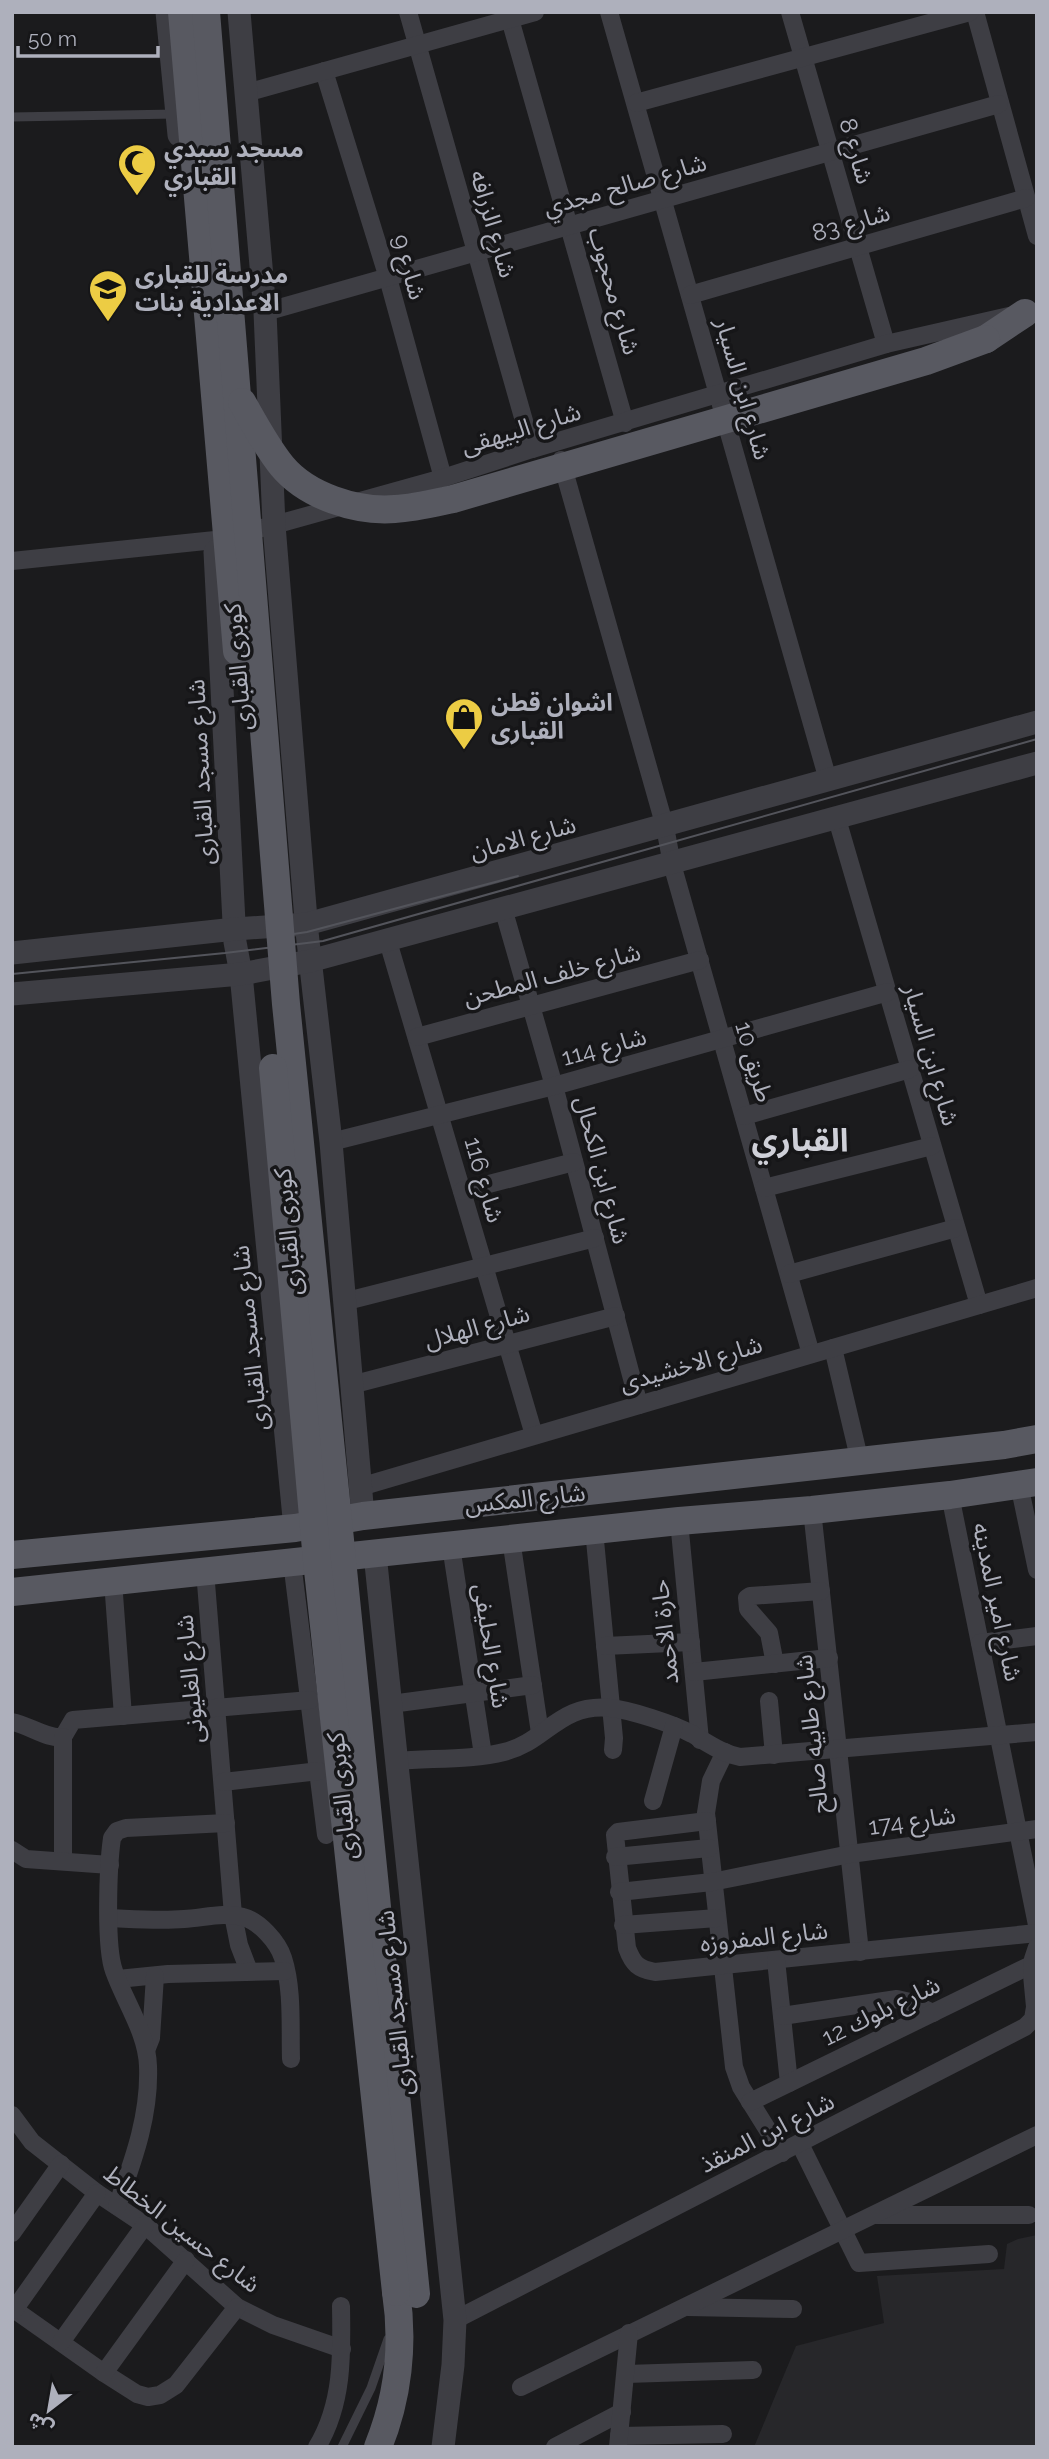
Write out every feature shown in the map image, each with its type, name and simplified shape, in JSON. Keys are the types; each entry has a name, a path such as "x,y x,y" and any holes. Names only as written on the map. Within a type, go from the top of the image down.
{"main road":[{"name":"كوبرى القبارى","path":"181,12 317,1561 406,2293 418,2334 410,2409 397,2447"},
{"name":"كوبرى القبارى","path":"206,12 286,1004 406,2293 400,2316 398,2370 393,2400 377,2447"},
{"path":"238,394 284,468 308,487 334,500 363,508 393,510 453,499 926,361 986,339 1031,311"},
{"name":"شارع المكس","path":"12,1555 295,1528 363,1517 860,1462 1037,1439"},
{"name":"شارع المكس","path":"12,1592 679,1521 812,1510 950,1495 1028,1483"}],"street":[{"name":"شارع مسجد القبارى","path":"167,12 215,540 235,929 295,1528"},
{"path":"239,12 265,313 275,525 307,925 331,1143 363,1517"},
{"name":"شارع الزرافه","path":"408,12 532,449"},
{"path":"246,93 509,16 535,12"},
{"name":"شارع ابن السيار","path":"609,12 828,780"},
{"name":"شارع 8","path":"790,12 886,344"},
{"path":"636,103 972,12 1037,236"},
{"name":"شارع محجوب","path":"509,16 625,423"},
{"name":"شارع 9","path":"324,71 388,278 443,478"},
{"name":"شارع صالح مجدي","path":"265,313 999,104"},
{"name":"شارع 83","path":"690,295 1026,198"},
{"name":"شارع البيهقى","path":"12,561 215,540 443,478 886,344 1031,311"},
{"name":"طريق 10","path":"556,443 811,1354"},
{"name":"شارع الامان","path":"12,953 235,929 307,925 1037,722"},
{"path":"12,994 241,974 310,961 387,938 837,819 1037,762"},
{"name":"شارع ابن السيار","path":"837,819 979,1305"},
{"name":"شارع ابن الكحال","path":"503,908 554,1086 639,1405"},
{"name":"شارع 116","path":"387,938 534,1435"},
{"name":"شارع خلف المطحن","path":"417,1037 700,960"},
{"name":"شارع 114","path":"331,1143 554,1086 888,992"},
{"path":"744,1116 910,1069"},
{"path":"764,1188 932,1146"},
{"path":"462,1191 574,1162"},
{"path":"789,1273 956,1228"},
{"path":"343,1302 595,1238"},
{"name":"شارع الاخشيدى","path":"360,1487 1037,1288"},
{"name":"شارع الهلال","path":"351,1385 616,1316"},
{"path":"833,1348 860,1462"},
{"path":"1028,1483 1037,1570"},
{"name":"شارع امير المدينه","path":"950,1495 1037,1924"},
{"name":"شارع طابيه صالح","path":"812,1510 860,1952"},
{"name":"حارة الاحمد","path":"679,1521 700,1740"},
{"path":"594,1530 613,1750"},
{"path":"511,1539 540,1733"},
{"name":"شارع الحليفى","path":"451,1546 483,1755"},
{"name":"شارع مسجد القبارى","path":"375,1554 455,2320 452,2378 443,2447"},
{"path":"292,1562 326,1835"},
{"name":"شارع الغليونى","path":"205,1571 233,1915 239,1945 249,1971"},
{"path":"113,1581 122,1716"},
{"path":"775,1664 769,1633 748,1609 747,1598 821,1591"},
{"path":"981,1643 1037,1636"},
{"path":"605,1646 691,1642"},
{"path":"694,1672 829,1658"},
{"path":"391,1704 533,1685"},
{"path":"63,1861 62,1737 73,1720 310,1700"},
{"path":"769,1701 774,1755"},
{"path":"397,1760 506,1752 568,1714 583,1709 611,1708 674,1726 740,1757 1037,1732"},
{"path":"12,1722 28,1726 50,1737 62,1737"},
{"path":"653,1801 674,1726"},
{"path":"725,1752 711,1781 707,1797 707,1821 734,2067 736,2077 782,2153"},
{"path":"223,1782 318,1771"},
{"name":"شارع المفروزه","path":"707,1821 618,1832 614,1841 627,1948 633,1962 642,1970 655,1972 1037,1933"},
{"path":"117,2206 139,2143 147,2104 148,2065 146,2052 118,1979 109,1947 112,1838 126,1828 226,1823"},
{"name":"شارع 174","path":"619,1892 712,1882 850,1854 1037,1829"},
{"path":"615,1857 709,1848"},
{"path":"12,1850 26,1859 110,1865"},
{"path":"109,1918 181,1919 233,1915 246,1917 254,1922 275,1942 282,1957 291,2059"},
{"path":"623,1925 717,1918"},
{"name":"شارع ابن المنقذ","path":"455,2320 1025,2027 1033,2019 1035,2007 1035,1956"},
{"name":"شارع بلوك 12","path":"750,2102 933,2013 1035,1956"},
{"path":"776,1960 789,2083"},
{"path":"118,1979 285,1971"},
{"path":"146,2052 151,2038 155,1976"},
{"path":"782,2015 897,2000 910,2002 933,2013"},
{"name":"شارع حسين الخطاط","path":"14,2123 32,2142 97,2193 145,2225 237,2307 273,2325 342,2349"},
{"path":"521,2386 1037,2135"},
{"path":"800,2144 856,2259 861,2263 989,2254"},
{"path":"12,2233 61,2164"},
{"path":"97,2193 13,2309 104,2373 148,2397 160,2395 176,2385 237,2307"},
{"path":"870,2215 1029,2215"},
{"path":"61,2342 145,2225"},
{"path":"104,2373 186,2260"},
{"path":"317,2447 331,2418 338,2392 342,2349 341,2306"},
{"path":"684,2307 793,2309"},
{"path":"629,2333 619,2441 723,2434"},
{"path":"626,2374 753,2370"},
{"path":"555,2447 622,2412"}],"lane":[{"path":"12,117 177,114"},
{"path":"342,2447 371,2388 393,2322 406,2293"}],"shaded area":[{"path":"1037,2235 1037,2447 754,2447 796,2346 884,2323 877,2276 1004,2269 1007,2244"}],"tram line":[{"path":"12,974 323,941 1037,739"},
{"path":"287,935 518,876"}],"place":[{"name":"مسجد سيدي القباري","path":"137,197"},
{"name":"مدرسة للقبارى الاعدادية بنات","path":"108,323"},
{"name":"اشوان قطن القبارى","path":"464,751"}],"district":[{"name":"القباري","path":"800,1140"}]}
